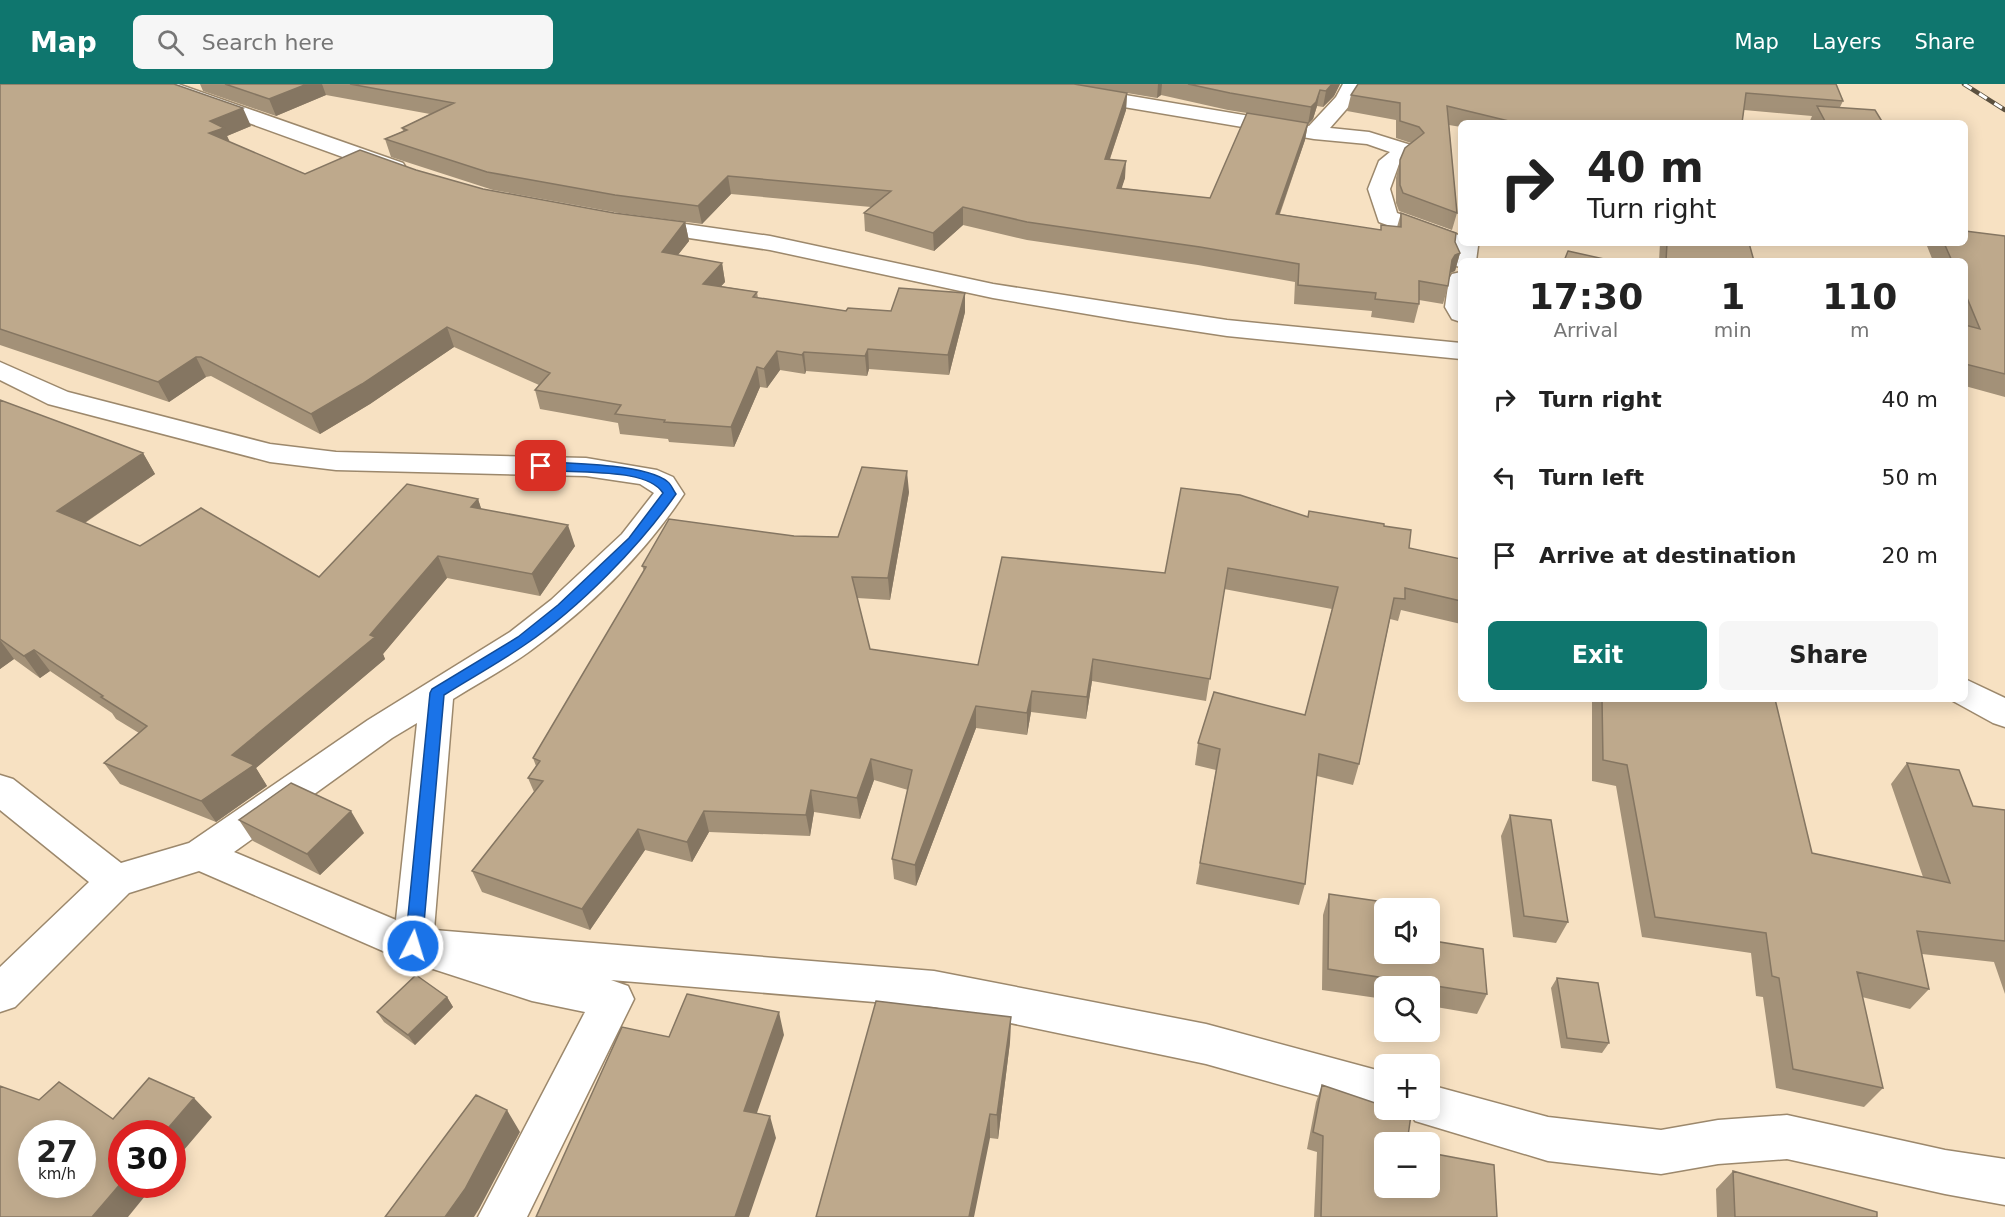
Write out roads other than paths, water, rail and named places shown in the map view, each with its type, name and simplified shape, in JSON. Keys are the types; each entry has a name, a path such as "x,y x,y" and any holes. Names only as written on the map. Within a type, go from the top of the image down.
{"street":[{"path":"159,84 420,177"},
{"path":"1023,84 1314,133 1370,138 1407,150 1390,161 1379,189 1387,217 1458,243"},
{"path":"1314,133 1344,100 1353,84"},
{"path":"1157,105 1172,91"},
{"path":"619,222 770,243 993,291 1128,313 1227,328 1458,351"},
{"path":"0,370 58,398 270,453 336,461 586,467 647,476 663,484 669,494 633,541 562,608 522,640 380,729 201,855 116,881 0,994"},
{"path":"413,946 437,693"},
{"path":"1968,694 2005,714"},
{"path":"0,789 116,881"},
{"path":"201,855 413,946 532,982 613,999 523,1179 501,1217"},
{"path":"413,946 934,988 1206,1044 1374,1090"},
{"path":"1440,1109 1548,1139 1661,1152 1718,1143 1787,1137 1946,1172 2005,1182"}],"railway":[{"path":"1964,84 2005,110"}]}
